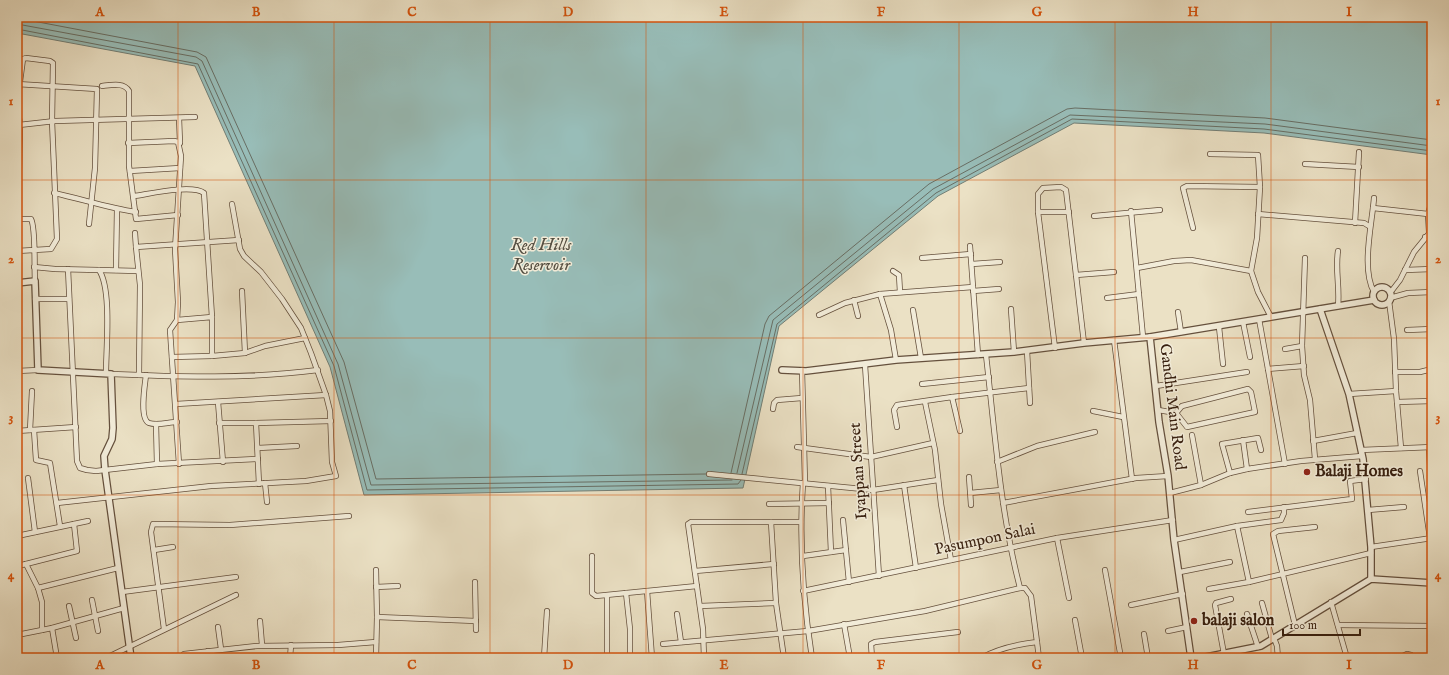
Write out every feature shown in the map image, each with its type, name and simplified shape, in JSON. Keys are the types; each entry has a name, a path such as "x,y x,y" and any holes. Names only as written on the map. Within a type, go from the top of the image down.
{"street":[{"path":"17,252 34,250 51,248 57,239 52,121 53,63 50,61 26,58 23,59 18,84 18,219 28,218 32,220 34,250 38,370"},
{"path":"18,84 97,89 97,119 92,202 89,224"},
{"path":"102,86 119,85 128,88 128,143 136,219 178,215"},
{"path":"18,125 52,121 195,117"},
{"path":"179,118 181,156 175,243 178,302 177,320 170,330 179,464"},
{"path":"128,143 174,141 180,143"},
{"path":"1354,223 1359,152"},
{"path":"1210,154 1258,156 1260,187 1258,238 1252,271 1258,292 1271,317"},
{"path":"1305,164 1358,167"},
{"path":"130,171 180,168"},
{"path":"1193,228 1183,191 1187,186 1260,187"},
{"path":"1055,348 1038,212 1038,192 1043,188 1061,187 1066,190 1084,343"},
{"path":"134,196 178,190 198,190 204,193 212,317 212,356"},
{"path":"54,193 92,202 116,210 136,212"},
{"path":"1374,198 1369,226 1368,257 1374,300 1382,305 1390,297 1414,252 1431,231 1428,214 1432,200"},
{"path":"57,503 211,486 306,481 336,476 332,462 330,444 331,421 326,394 318,370 305,338 282,300 261,272 244,256 240,250 232,204"},
{"path":"1373,208 1428,214"},
{"path":"116,210 116,270"},
{"path":"1094,216 1131,211 1160,210"},
{"path":"1131,211 1143,337"},
{"path":"1038,212 1069,212"},
{"path":"1258,214 1364,223 1369,226"},
{"path":"135,233 140,286 139,375"},
{"path":"1425,237 1432,237"},
{"path":"136,247 175,243 239,240"},
{"path":"970,246 978,355"},
{"path":"1338,251 1336,270 1339,289 1338,306"},
{"path":"922,258 971,254"},
{"path":"1305,258 1302,346 1310,400 1316,460"},
{"path":"1137,268 1174,261 1191,260 1252,271"},
{"path":"972,264 1000,262"},
{"path":"34,267 138,270"},
{"path":"68,269 77,461 80,468 86,470 105,470 157,464 223,462 258,459"},
{"path":"1405,270 1432,269"},
{"path":"99,270 104,280 105,288 113,428 112,438 104,456 105,470 131,658"},
{"path":"893,271 899,274 900,292"},
{"path":"1076,275 1114,272"},
{"path":"17,283 35,282"},
{"path":"1374,292 1378,288 1384,287 1390,297 1401,448"},
{"path":"819,315 854,300 880,294 999,289"},
{"path":"242,291 245,353"},
{"path":"1390,297 1408,293 1432,292"},
{"path":"880,294 891,330 896,360"},
{"path":"1107,298 1139,294"},
{"path":"35,299 69,299"},
{"path":"854,300 858,316"},
{"name":"Gandhi Main Road","path":"1191,658 1180,572 1174,540 1168,476 1158,410 1150,337 1219,327 1374,300"},
{"path":"1011,309 1014,352"},
{"path":"1320,309 1349,394 1362,453 1366,479 1371,547 1371,579"},
{"path":"913,310 921,358"},
{"path":"1178,312 1181,332"},
{"path":"177,320 212,317"},
{"path":"1259,319 1285,464"},
{"path":"1243,322 1250,358"},
{"path":"1219,327 1224,364"},
{"path":"1407,330 1432,329"},
{"path":"782,370 802,370 865,365 921,358 986,355 1055,348 1084,343 1150,337"},
{"path":"172,357 245,353 265,346 305,338"},
{"path":"1114,340 1132,479"},
{"path":"1285,349 1302,346"},
{"path":"1026,351 1030,403"},
{"path":"986,355 997,462 1009,548 1020,588"},
{"name":"Iyappan Street","path":"865,365 879,576"},
{"path":"1268,369 1304,366"},
{"path":"1395,372 1420,372 1432,369"},
{"path":"17,371 38,370 173,376 243,376 285,374 318,370"},
{"path":"802,370 804,483 801,505 801,522 803,591 812,658"},
{"path":"1156,386 1247,372"},
{"path":"146,375 143,412 146,420 149,423 156,424 177,422"},
{"path":"922,384 989,377"},
{"path":"897,427 895,406 952,397 1029,388"},
{"path":"1158,410 1176,413 1187,426 1255,412 1251,392 1248,389 1182,406 1176,413"},
{"path":"32,390 32,430 36,460 50,463 60,526"},
{"path":"1349,394 1396,391"},
{"path":"176,404 326,394"},
{"path":"952,397 960,431"},
{"path":"773,410 774,403 777,400 802,398"},
{"path":"1397,402 1432,401"},
{"path":"218,402 223,462"},
{"path":"924,402 933,443 951,560"},
{"path":"1094,411 1123,417"},
{"path":"219,423 331,421"},
{"path":"256,423 259,484"},
{"path":"156,424 157,464"},
{"path":"17,431 76,427"},
{"path":"997,462 1037,446 1095,432"},
{"path":"1313,441 1357,433"},
{"path":"1192,435 1201,485"},
{"path":"1230,473 1222,444 1258,438 1261,450"},
{"path":"1243,440 1247,470"},
{"path":"797,447 871,457 933,443"},
{"path":"258,448 297,446"},
{"path":"1170,493 1201,485 1230,473 1401,448 1430,447 1430,465"},
{"path":"1371,547 1431,538 1420,471"},
{"path":"709,474 873,490 938,480"},
{"path":"1003,503 1132,479 1168,476"},
{"path":"969,477 971,505"},
{"path":"28,478 35,532"},
{"path":"1248,512 1352,499 1350,481 1366,479"},
{"path":"265,483 267,502"},
{"path":"904,485 916,568"},
{"path":"828,486 831,552"},
{"path":"970,493 1001,490"},
{"path":"769,504 801,505 829,503"},
{"path":"1368,510 1404,506"},
{"path":"1174,540 1237,526 1281,520 1284,514 1284,507"},
{"path":"164,629 151,528 157,523 230,525 349,516"},
{"path":"843,520 849,582"},
{"name":"Pasumpon Salai","path":"803,591 1057,538 1173,520"},
{"path":"17,536 88,521"},
{"path":"704,658 700,606 687,527 689,522 801,522"},
{"path":"771,522 776,603 784,658"},
{"path":"17,566 77,551 74,524"},
{"path":"1237,526 1249,582"},
{"path":"1295,625 1282,574 1274,532 1315,527"},
{"path":"1057,538 1070,598"},
{"path":"154,550 173,547"},
{"path":"803,556 846,550"},
{"path":"1209,589 1249,582 1371,553"},
{"path":"592,556 593,595 607,596 697,586"},
{"path":"1180,572 1230,562"},
{"path":"26,564 38,588 42,602 42,630"},
{"path":"695,571 774,564"},
{"path":"38,588 118,568"},
{"path":"376,570 376,658"},
{"path":"1105,570 1121,658"},
{"path":"122,592 236,577"},
{"path":"1201,658 1258,647 1371,579 1432,583"},
{"path":"475,582 476,630"},
{"path":"376,587 398,586"},
{"path":"663,644 808,631 925,611 1024,588 1031,596 1039,658"},
{"path":"647,591 652,658"},
{"path":"626,593 630,628 630,658"},
{"path":"1131,606 1183,594"},
{"path":"106,658 236,595"},
{"path":"607,596 607,658"},
{"path":"1224,654 1215,605 1216,603 1231,599"},
{"path":"92,600 98,631"},
{"path":"1331,602 1347,658"},
{"path":"700,606 776,603"},
{"path":"1262,603 1273,639 1277,646 1278,658"},
{"path":"69,606 76,638"},
{"path":"17,635 52,628 124,608"},
{"path":"544,658 546,611"},
{"path":"677,614 681,642"},
{"path":"1247,614 1258,647"},
{"path":"377,618 476,621"},
{"path":"1076,620 1082,658"},
{"path":"260,621 262,646"},
{"path":"844,624 850,658"},
{"path":"1338,624 1432,626"},
{"path":"218,627 221,649"},
{"path":"1168,631 1187,627"},
{"path":"41,658 56,657 52,628"},
{"path":"872,658 871,644 875,642 958,632"},
{"path":"1144,634 1148,658"},
{"path":"185,658 184,654 221,649 291,645 338,645 376,642"},
{"path":"981,658 995,652 1027,643 1037,642"},
{"path":"290,658 291,645"},
{"path":"208,651 209,658"},
{"path":"1399,658 1407,654 1414,658"}],"water":[{"name":"Red Hills Reservoir","path":"17,17 1432,17 1432,155 1264,133 1074,123 938,196 779,326 743,488 364,495 330,367 195,66 17,33"}],"place":[{"name":"Balaji Homes","path":"1307,472"},
{"name":"balaji salon","path":"1194,621"}]}
